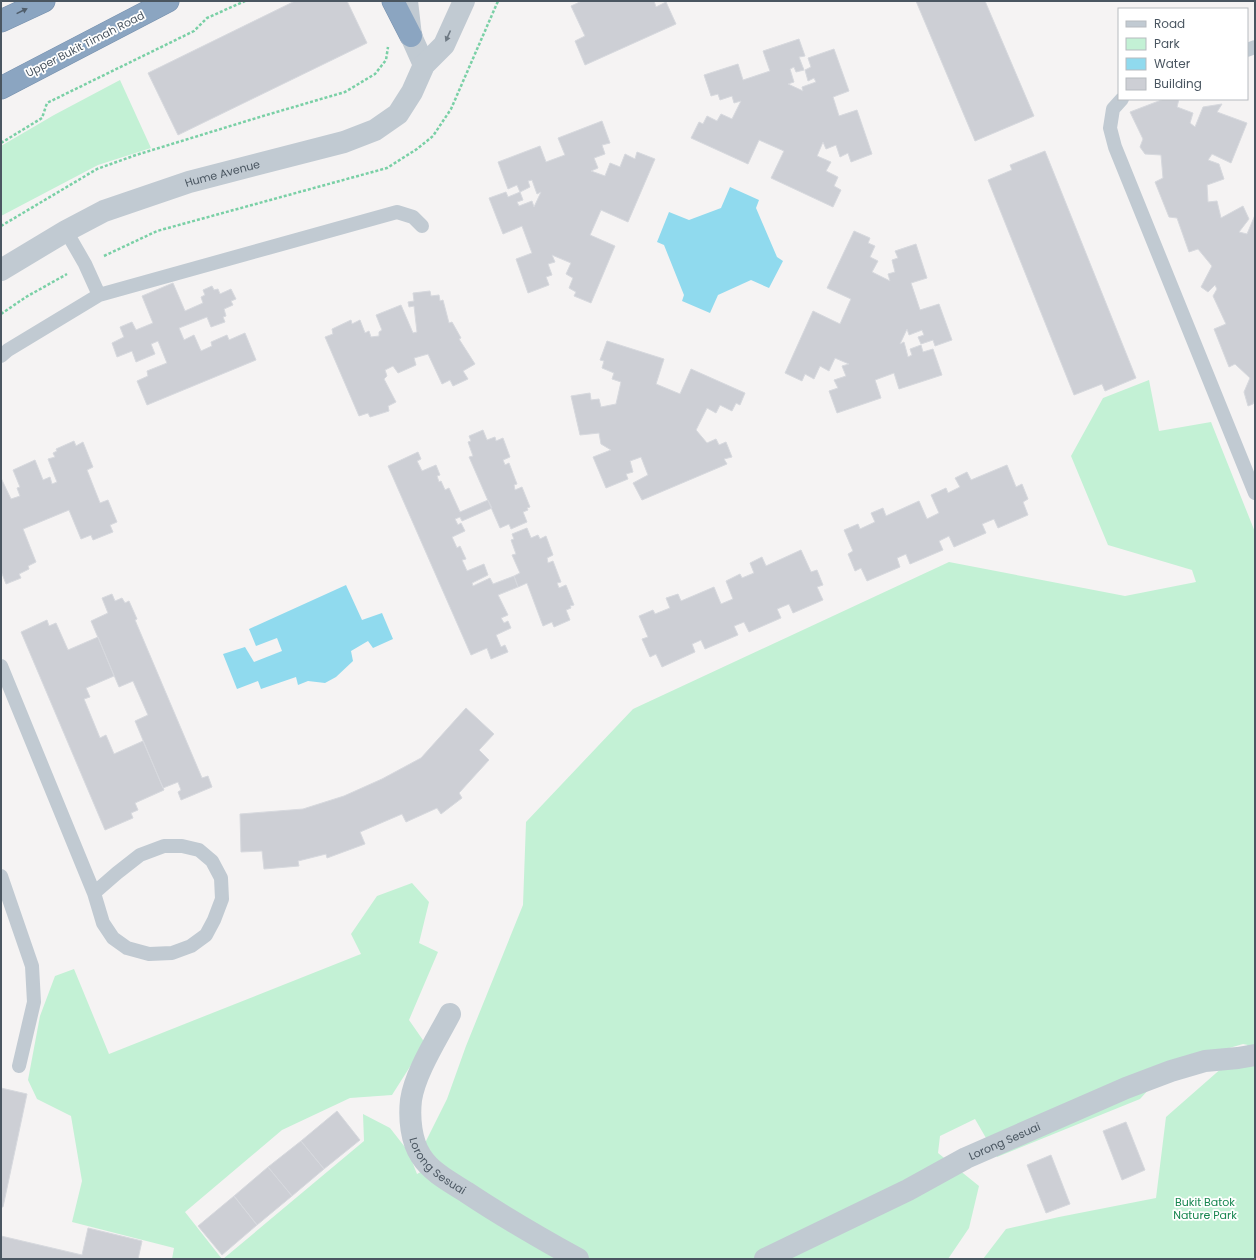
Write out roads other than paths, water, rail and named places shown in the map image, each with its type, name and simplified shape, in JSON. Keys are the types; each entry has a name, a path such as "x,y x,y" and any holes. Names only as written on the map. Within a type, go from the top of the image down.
{"highway":[{"path":"1,21 44,1"},
{"name":"Upper Bukit Timah Road","path":"1,88 168,1"},
{"path":"393,1 411,36"}],"street":[{"path":"407,1 411,36 424,65"},
{"name":"Hume Avenue","path":"1,270 66,231 104,211 189,182 344,142 375,130 398,114 412,92 424,65 444,44 464,1"},
{"name":"Lorong Sesuai","path":"450,1014 421,1069 415,1084 411,1100 411,1117 412,1132 416,1146 422,1157 438,1174 489,1207 578,1259"},
{"name":"Lorong Sesuai","path":"765,1259 908,1190 966,1158 1126,1088 1171,1071 1204,1061 1255,1056"}],"lane":[{"path":"1121,100 1113,109 1110,128 1115,147 1255,494"},
{"path":"1,356 99,295 397,212 413,217 422,226"},
{"path":"66,231 85,264 99,295"},
{"path":"1,666 94,893 103,923 113,938 127,948 149,954 172,953 191,946 206,935 214,920 222,899 221,878 212,861 199,850 182,846 164,846 140,855 94,893"},
{"path":"1,876 32,966 34,1002 19,1066"}],"water":[{"path":"730,187 759,200 756,208 777,257 783,261 769,288 751,280 718,295 710,313 682,301 684,295 664,245 657,242 669,212 689,220 721,208"},
{"path":"346,585 362,620 382,613 393,639 373,648 368,641 351,651 353,661 336,677 325,683 308,681 298,685 296,677 261,689 258,681 237,689 223,654 245,647 254,662 282,651 277,638 256,646 249,629"}],"park label":[{"name":"Bukit Batok Nature Park","path":"1205,1208"}]}
